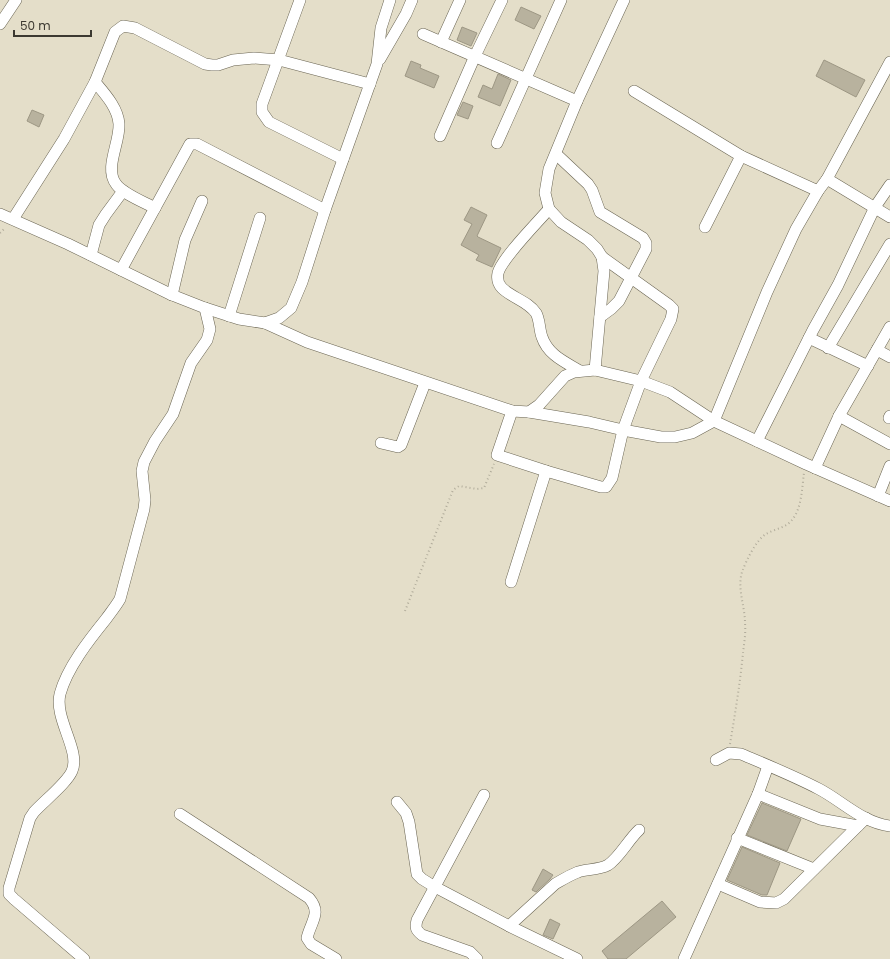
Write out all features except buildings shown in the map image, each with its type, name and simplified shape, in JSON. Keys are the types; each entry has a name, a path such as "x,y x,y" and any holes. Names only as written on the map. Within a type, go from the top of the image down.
{"street":[{"path":"0,24 16,0"},
{"path":"300,0 262,104 262,112 269,122 343,159"},
{"path":"377,64 381,28 390,0"},
{"path":"265,324 279,318 294,302 377,64 406,14 412,0"},
{"path":"441,42 460,0"},
{"path":"440,136 475,56 502,0"},
{"path":"497,143 561,0"},
{"path":"512,411 497,455 546,471 601,487 606,487 612,478 623,430 641,380 671,319 673,309 669,304 602,257 597,249 588,240 561,222 549,209 545,193 549,169 577,101 624,0"},
{"path":"13,219 64,139 95,82 115,32 124,26 135,28 205,64 212,65 244,58 279,60 370,84"},
{"path":"423,34 577,101"},
{"path":"0,214 91,255 172,295 229,316 265,324 307,342 425,383 512,411 529,412 589,422 661,437 675,437 692,433 714,422 767,292 796,229 818,191 827,179 890,62"},
{"path":"95,82 109,100 116,112 119,123 118,139 111,166 112,176 116,184 123,191 155,208"},
{"path":"634,91 741,156 818,191"},
{"path":"121,270 190,144 197,144 325,210"},
{"path":"556,154 588,184 592,190 600,212 643,238 646,243 646,249 619,301 600,317"},
{"path":"705,227 741,156"},
{"path":"827,179 890,217"},
{"path":"757,441 809,338 838,285 875,208 890,185"},
{"path":"91,255 99,225 123,191"},
{"path":"172,295 185,240 202,201"},
{"path":"549,209 502,264 497,278 498,283 502,288 534,310 542,337 546,346 554,355 580,371"},
{"path":"229,316 260,218"},
{"path":"828,348 890,244"},
{"path":"595,370 604,271 602,257"},
{"path":"84,959 10,894 5,893 9,888 30,818 34,812 67,779 72,771 72,753 61,718 59,705 64,682 74,663 120,599 144,509 145,500 142,471 144,462 155,441 173,414 180,398 191,363 207,340 210,329 205,308"},
{"path":"810,466 890,327"},
{"path":"809,338 868,366"},
{"path":"877,350 890,357"},
{"path":"529,412 539,405 565,376 574,372 595,370 641,380 670,392 714,422 810,466 890,500"},
{"path":"381,443 398,447 401,445 425,383"},
{"path":"839,416 890,444"},
{"path":"878,496 890,466"},
{"path":"511,582 546,471"},
{"path":"716,760 729,753 741,754 820,789 862,822"},
{"path":"684,959 758,794 768,766"},
{"path":"758,794 820,819 890,826"},
{"path":"477,959 475,955 470,952 422,935 416,931 415,927 417,920 484,795"},
{"path":"397,802 406,813 409,822 417,874 435,887 509,926 577,959"},
{"path":"180,814 309,898 314,903 316,910 308,938 311,944 336,959"},
{"path":"718,884 760,902 776,904 784,899 862,822"},
{"path":"509,926 555,884 563,879 578,872 608,865 632,836 639,830"},
{"path":"738,838 814,869"}],"path":[{"path":"405,611 453,490 459,486 477,489 484,488 497,455"},
{"path":"729,753 741,676 746,623 740,590 743,572 760,538 788,524 793,519 810,466"}]}
